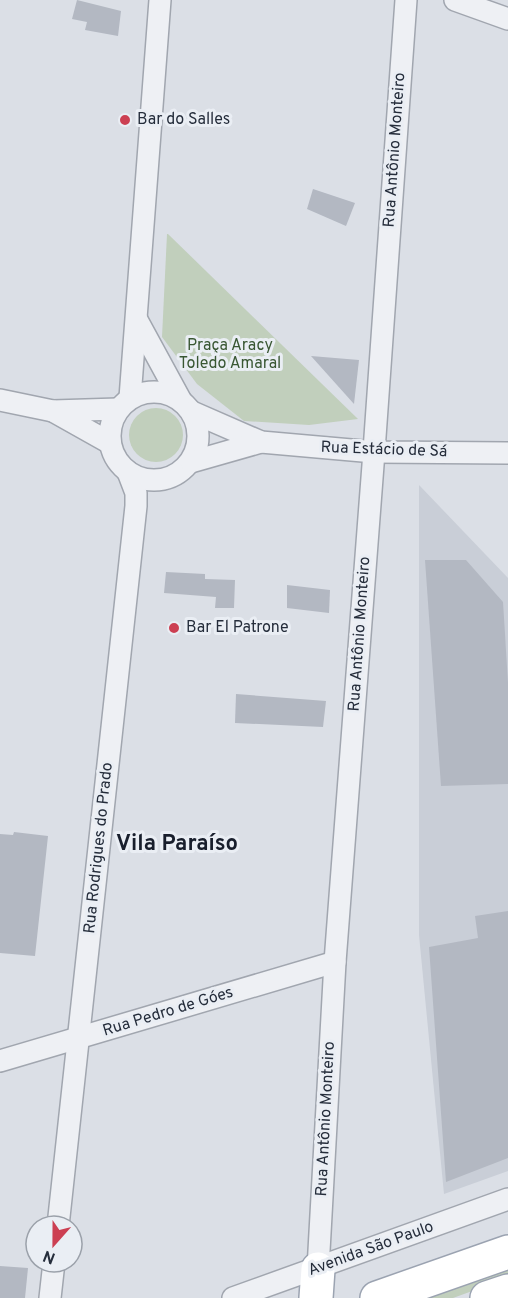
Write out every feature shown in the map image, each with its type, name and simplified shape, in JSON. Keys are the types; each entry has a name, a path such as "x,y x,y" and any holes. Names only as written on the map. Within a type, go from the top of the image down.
{"main road":[{"path":"377,1298 508,1252"},
{"path":"488,1298 508,1291"}],"street":[{"path":"137,320 199,428 198,446 191,462 178,474 162,480 144,479 128,472 116,459 110,443 110,425 124,404 137,320 160,0"},
{"name":"Rua Antônio Monteiro","path":"317,1283 335,962 374,452 405,0"},
{"path":"455,0 508,19"},
{"path":"0,400 53,411 124,404 147,392 164,392 186,406"},
{"name":"Rua Estácio de Sá","path":"186,406 261,442 374,452 508,453"},
{"path":"53,411 110,443"},
{"name":"Rua Estácio de Sá","path":"191,462 261,442"},
{"name":"Rua Rodrigues do Prado","path":"59,1214 136,506 136,493 128,472"},
{"name":"Rua Pedro de Góes","path":"0,1061 335,962"},
{"name":"Avenida São Paulo","path":"233,1298 317,1283 508,1199"},
{"path":"50,1298 53,1274"}],"shaded area":[{"path":"419,485 508,578 508,1171 444,1194 419,935"}],"green space":[{"name":"Praça Aracy Toledo Amaral","path":"167,234 358,419 309,425 244,421 197,384 162,337"},
{"path":"151,408 161,408 171,412 179,420 183,435 179,450 171,458 161,462 151,462 141,458 133,450 129,440 129,430 133,420 141,412"},
{"path":"508,1265 508,1278 453,1298 420,1298"}],"building":[{"path":"77,0 121,11 118,36 85,30 87,22 72,19"},
{"path":"313,189 355,203 346,226 307,209"},
{"path":"311,356 359,360 354,404"},
{"path":"425,560 466,560 503,602 508,683 508,784 441,786"},
{"path":"166,572 205,574 205,579 235,580 234,608 215,608 216,597 164,593"},
{"path":"287,585 330,590 329,613 287,608"},
{"path":"236,694 326,701 323,727 235,723"},
{"path":"14,832 48,836 35,956 0,953 0,834 13,835"},
{"path":"508,911 508,1158 446,1182 429,947 478,938 475,916"},
{"path":"0,1266 24,1268 24,1274 27,1274 25,1298 0,1298"}],"place":[{"name":"Bar do Salles","path":"125,120"},
{"name":"Bar El Patrone","path":"174,628"}],"district":[{"name":"Vila Paraíso","path":"177,844"}]}
